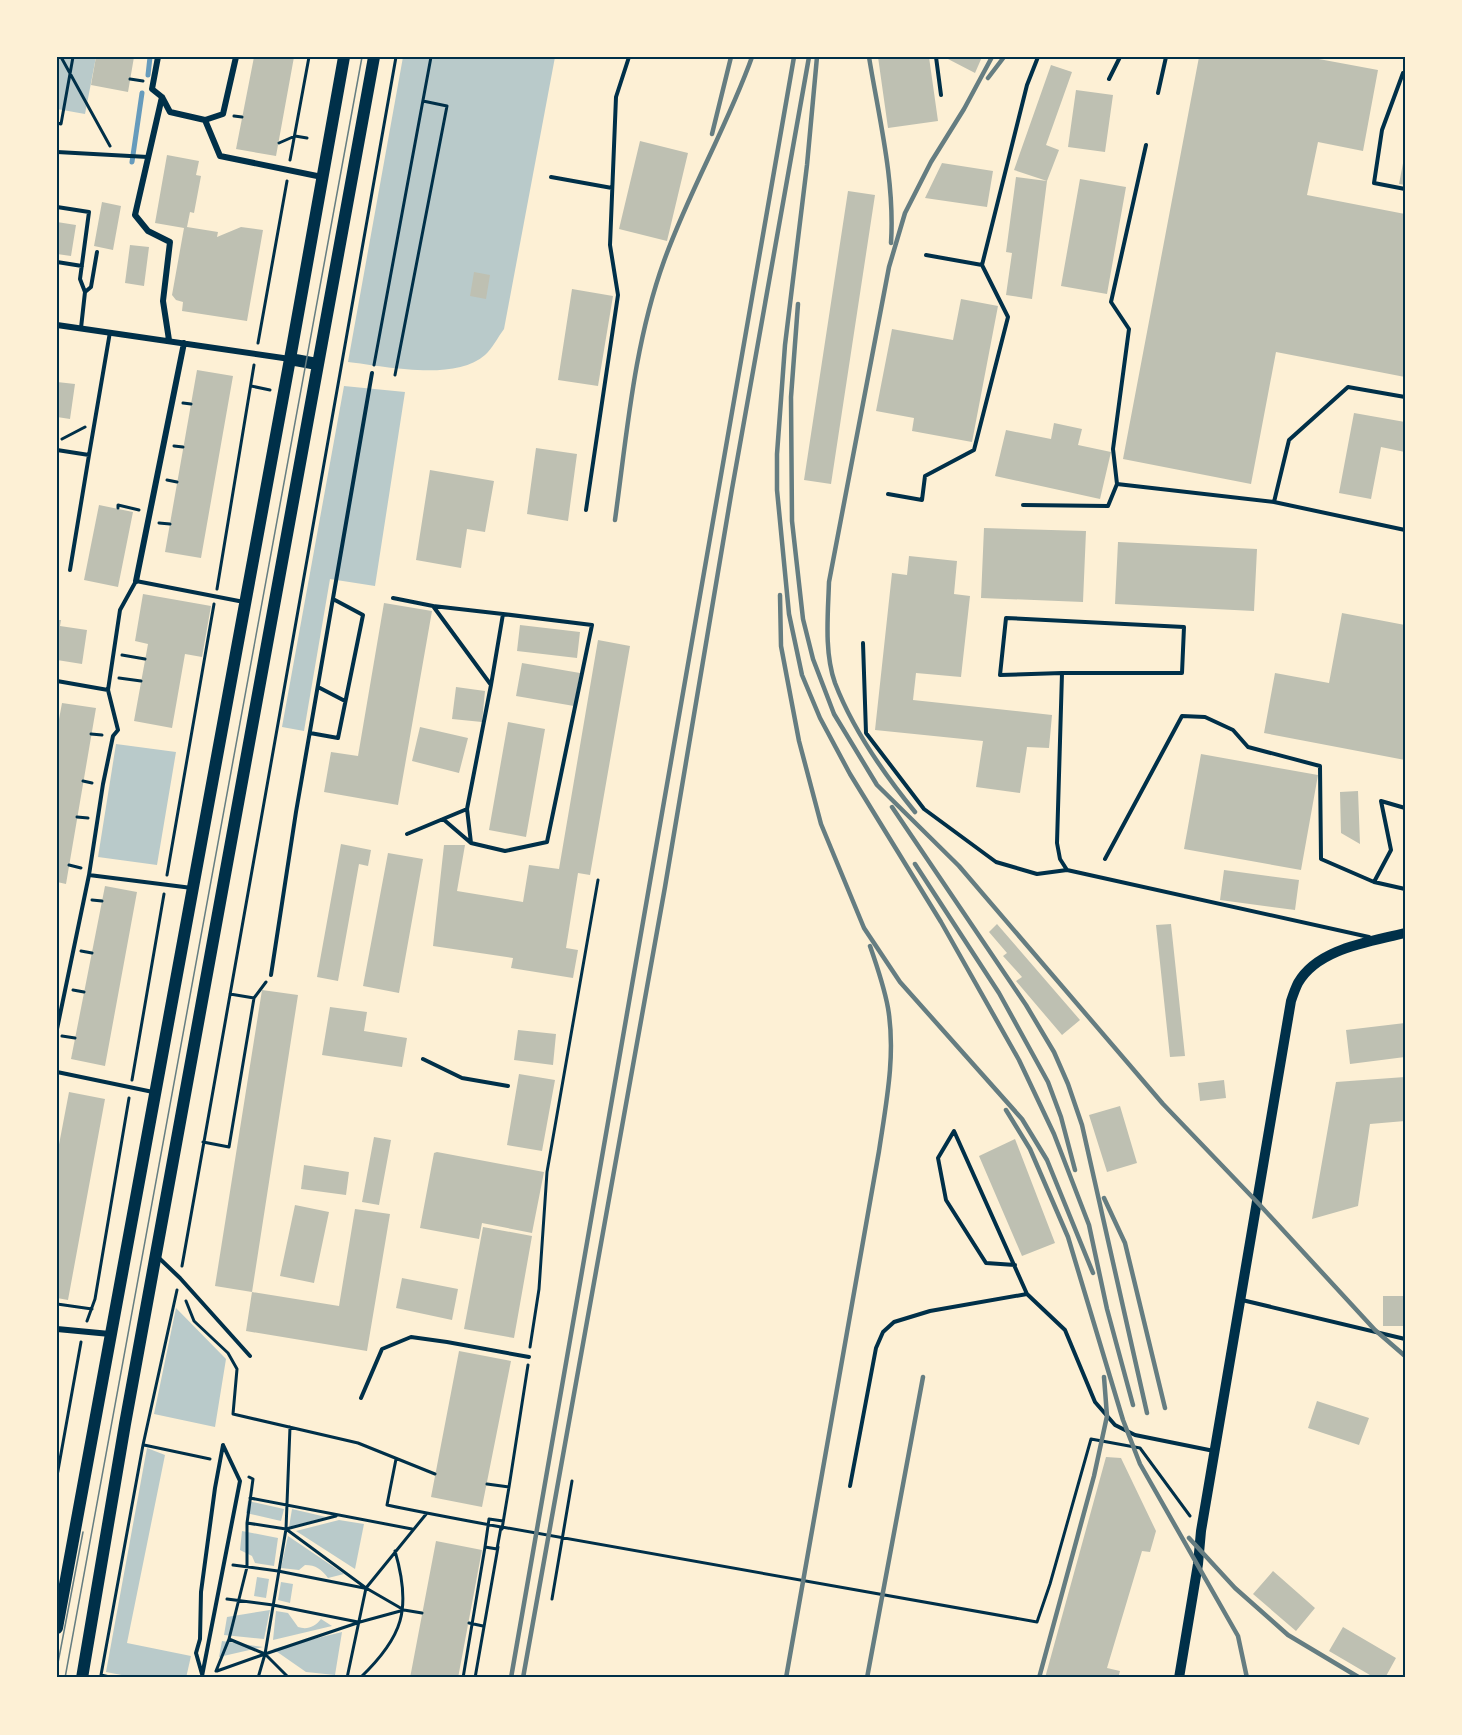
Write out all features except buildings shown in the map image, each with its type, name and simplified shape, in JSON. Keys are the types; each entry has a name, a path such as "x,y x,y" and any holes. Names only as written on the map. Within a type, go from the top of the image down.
{"main road":[{"path":"57,1628 344,57"},
{"path":"82,1678 125,1424 374,57"},
{"path":"290,359 317,364"},
{"path":"1179,1678 1198,1564 1201,1531 1291,1001 1299,982 1324,959 1347,948 1405,933"}],"street":[{"path":"158,57 152,89 162,97 170,112 205,120 223,114 236,57"},
{"path":"162,97 135,215 148,231 170,242 163,301 169,340"},
{"path":"205,120 220,156 322,177"},
{"path":"57,325 290,359"},
{"path":"136,582 184,343"},
{"path":"57,1329 110,1334"}],"lane":[{"path":"586,510 618,295 610,245 616,97 629,57"},
{"path":"936,57 941,95"},
{"path":"888,494 922,500 925,476 974,450 1008,317 982,266 1027,85 1038,57"},
{"path":"1109,79 1120,57"},
{"path":"1158,93 1166,57"},
{"path":"1404,73 1382,130 1374,183 1405,189"},
{"path":"1023,505 1108,506 1117,484 1113,449 1129,329 1111,302 1146,145"},
{"path":"57,152 148,157"},
{"path":"551,177 612,188"},
{"path":"57,207 90,212 80,279 85,292 81,328"},
{"path":"85,292 92,287 97,252"},
{"path":"926,255 982,266"},
{"path":"57,262 82,266"},
{"path":"70,570 110,332"},
{"path":"271,975 372,373"},
{"path":"1274,501 1289,440 1348,387 1405,397"},
{"path":"57,450 89,455"},
{"path":"1117,484 1274,501 1405,530"},
{"path":"57,1029 89,874 103,784 113,736 118,730 108,690 120,610 136,582 245,602"},
{"path":"310,733 338,738 363,615 333,598"},
{"path":"393,598 433,606 592,625 547,842 505,851 471,843 443,819"},
{"path":"433,606 491,685"},
{"path":"471,843 467,809 503,614"},
{"path":"1006,618 1184,627 1182,674 1062,674 1000,675 1006,618"},
{"path":"863,643 866,732 924,808 996,862 1037,874 1067,870 1379,939"},
{"path":"1062,674 1058,843 1060,859 1067,870"},
{"path":"57,681 108,690"},
{"path":"318,687 345,701"},
{"path":"1105,859 1182,716 1205,717 1233,730 1248,747 1320,766 1321,859 1374,882 1405,889"},
{"path":"1374,882 1391,850 1381,801 1405,808"},
{"path":"407,834 467,809"},
{"path":"89,874 192,889"},
{"path":"423,1059 462,1078 508,1086"},
{"path":"57,1072 154,1093"},
{"path":"1015,1265 986,1263 946,1200 938,1158 954,1131 1015,1265 1027,1293 1065,1330 1095,1402 1115,1425 1135,1435 1215,1451"},
{"path":"157,1256 180,1278 250,1356"},
{"path":"850,1486 876,1348 883,1332 894,1322 930,1311 1027,1293"},
{"path":"1241,1300 1405,1339"},
{"path":"361,1398 382,1349 411,1337 529,1357"},
{"path":"223,1445 240,1481 202,1677 195,1653 200,1639 201,1592 223,1445"}],"path":[{"path":"61,57 116,155"},
{"path":"57,123 61,124 73,57"},
{"path":"57,1476 83,1331 97,1288 256,353 309,57"},
{"path":"180,1278 396,57"},
{"path":"372,373 430,57"},
{"path":"395,375 447,105 423,101"},
{"path":"279,143 295,136 307,138"},
{"path":"57,439 67,438 94,422"},
{"path":"118,508 118,505 150,512"},
{"path":"115,654 145,659"},
{"path":"111,677 141,681"},
{"path":"475,1678 509,1487 539,1289 548,1172 598,880"},
{"path":"203,1142 229,1147 254,998 271,975"},
{"path":"230,994 254,998"},
{"path":"57,1035 75,1038"},
{"path":"114,1678 101,1675 143,1444 178,1283 194,1321 228,1353 237,1369 233,1414 357,1443 435,1474"},
{"path":"57,1304 92,1309"},
{"path":"258,1678 265,1654 286,1529 290,1427"},
{"path":"502,1527 1037,1622 1091,1439 1140,1448 1201,1531"},
{"path":"396,1459 387,1505 501,1527 497,1549 485,1547"},
{"path":"552,1599 572,1481"},
{"path":"487,1484 509,1487"},
{"path":"250,1498 412,1529"},
{"path":"347,1678 366,1588 427,1513"},
{"path":"247,1523 286,1529 338,1515"},
{"path":"463,1678 470,1623 489,1519 503,1521"},
{"path":"286,1529 366,1588 404,1610 422,1613"},
{"path":"360,1678 379,1660 396,1634 404,1610 403,1577 395,1551"},
{"path":"233,1565 366,1588"},
{"path":"227,1599 273,1605 360,1622"},
{"path":"202,1677 360,1622 404,1610"},
{"path":"470,1623 483,1626"},
{"path":"229,1640 265,1654 289,1678"}],"shaded area":[{"path":"57,57 96,57 85,114 57,109"},
{"path":"403,57 555,57 504,329 485,355 472,363 456,368 399,369 348,362"},
{"path":"344,386 405,392 375,586 330,579 304,731 282,727"},
{"path":"116,744 176,752 157,865 98,857"},
{"path":"176,1308 226,1359 215,1427 154,1414"},
{"path":"147,1448 165,1455 127,1643 191,1656 186,1678 137,1678 106,1672"},
{"path":"248,1501 284,1509 281,1521 246,1513"},
{"path":"292,1509 326,1517 289,1527"},
{"path":"339,1520 364,1524 355,1569 296,1531"},
{"path":"242,1531 278,1538 274,1566 255,1563 252,1556 240,1550"},
{"path":"288,1536 344,1574 328,1578 321,1570 312,1566 305,1565 299,1570 281,1568"},
{"path":"257,1577 269,1579 266,1598 254,1596"},
{"path":"281,1582 293,1584 290,1603 278,1600"},
{"path":"270,1610 264,1639 224,1635 227,1617"},
{"path":"276,1611 288,1613 298,1627 311,1627 321,1619 332,1626 273,1640"},
{"path":"342,1632 335,1675 306,1672 273,1649"},
{"path":"222,1641 263,1647 219,1657"}],"waterway":[{"path":"148,75 150,57"},
{"path":"132,162 142,93"}],"tram line":[{"path":"65,1678 362,57"},
{"path":"57,1668 83,1532"}],"railway":[{"path":"712,134 731,57"},
{"path":"615,520 638,356 654,292 674,235 752,57"},
{"path":"511,1678 794,57"},
{"path":"523,1678 665,887 732,489 809,57"},
{"path":"817,57 807,165 785,345 777,454 777,490 789,614 802,675 820,718 850,774 941,922 1019,1060 1054,1134 1089,1225 1107,1309 1133,1405"},
{"path":"869,57 891,196 891,243"},
{"path":"915,812 870,751 835,683 828,646 829,582 889,267 905,213 931,162 964,109 992,57"},
{"path":"988,78 1004,57"},
{"path":"798,304 791,397 792,521 803,619 813,659 834,714 877,785 959,866 1163,1104 1375,1330 1405,1356"},
{"path":"780,595 781,646 799,741 821,824 864,928 900,982 1022,1119 1047,1160 1093,1273"},
{"path":"892,807 1026,1005 1054,1052 1068,1084 1082,1125 1147,1413"},
{"path":"915,864 999,993 1048,1082 1061,1117 1075,1170"},
{"path":"786,1678 879,1151 889,1080 891,1044 888,1008 870,946"},
{"path":"1006,1110 1030,1149 1068,1237 1123,1420 1140,1464 1238,1636 1247,1678"},
{"path":"1104,1198 1125,1243 1165,1408"},
{"path":"867,1678 923,1377"},
{"path":"1039,1678 1094,1476 1107,1416 1104,1377"},
{"path":"1189,1538 1235,1588 1288,1635 1360,1678"}]}
